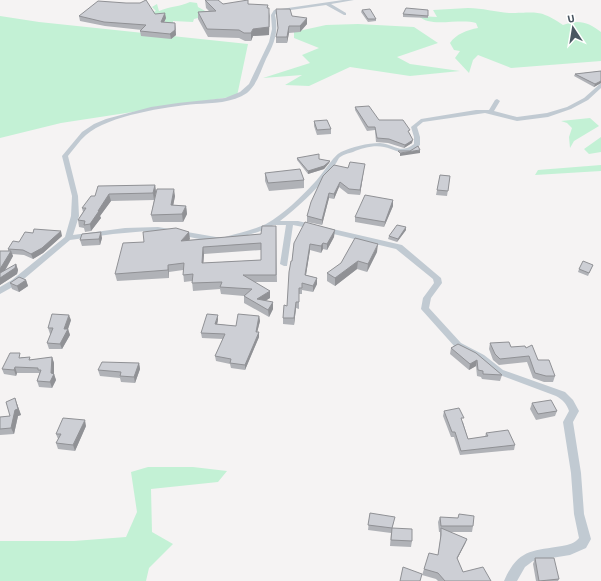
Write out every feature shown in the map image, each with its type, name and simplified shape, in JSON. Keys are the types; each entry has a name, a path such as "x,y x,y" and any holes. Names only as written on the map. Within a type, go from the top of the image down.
{"street":[{"path":"0,291 15,282 68,238 75,216 75,196 65,156 85,132 104,121 120,117 178,104 229,98 244,93 252,86 269,49 273,38 275,21 274,12 281,9 352,0"},
{"path":"326,3 344,14"},
{"path":"272,223 313,187 335,164 337,157 342,153 379,145 402,152 410,151 417,145 417,137 414,127 421,121 476,112 490,113 517,119 558,112 586,99 601,85"},
{"path":"490,113 495,108 497,101"},
{"path":"68,238 142,229 174,231 202,238 223,240 272,223 290,223 343,233 402,249 437,278 438,283 427,298 425,309 458,345 481,357 500,372 559,393 568,399 574,411 568,422 576,473 579,514 585,539 582,544 570,550 531,556 521,563 510,581"},
{"path":"284,264 290,223"}],"green space":[{"path":"190,2 197,3 198,7 207,12 221,12 194,19 193,22 173,21 173,25 165,24 165,18 145,15 156,11 152,7 157,4 159,11"},
{"path":"468,8 509,13 538,13 548,16 563,25 574,22 583,22 601,32 601,61 511,68 478,55 473,60 469,73 455,58 460,51 454,50 450,43 455,37 462,33 478,28 476,23 462,21 437,22 424,20 419,16 437,17 433,10"},
{"path":"0,16 39,22 248,44 237,96 61,123 0,138"},
{"path":"358,24 414,27 438,43 397,57 410,64 460,71 410,76 350,67 309,86 285,85 302,75 263,78 310,63 302,55 319,48 294,38 294,32 326,25"},
{"path":"590,118 599,126 574,141 570,148 569,137 572,128 567,123 561,121"},
{"path":"601,137 601,152 589,154 584,149"},
{"path":"601,165 601,171 535,175 538,170"},
{"path":"148,467 193,467 227,471 218,482 151,489 152,532 173,544 149,568 146,581 0,581 0,541 74,541 126,537 137,512 131,472"}],"building":[{"path":"146,0 155,14 165,13 161,22 175,23 175,30 170,34 140,31 146,25 104,22 79,16 98,1 140,3"},
{"path":"205,0 218,0 223,4 248,0 248,4 268,5 269,27 253,29 251,33 244,33 239,30 207,29 198,12 216,11"},
{"path":"406,8 428,10 428,16 403,14"},
{"path":"276,9 290,9 292,16 307,18 300,26 289,26 287,37 276,37 278,28"},
{"path":"370,9 376,19 368,19 362,10"},
{"path":"601,71 601,81 595,84 575,74"},
{"path":"369,106 379,120 403,120 410,130 408,131 413,140 405,145 389,139 377,138 375,127 368,127 355,107"},
{"path":"327,120 331,129 317,130 314,121"},
{"path":"418,146 420,150 400,153 398,151 410,151"},
{"path":"319,154 319,159 330,161 324,166 308,171 297,158"},
{"path":"350,162 365,164 360,190 349,189 340,182 334,194 329,193 322,220 307,216 311,202 323,176 334,165 348,168"},
{"path":"300,169 304,180 268,183 265,173"},
{"path":"440,175 450,176 448,191 437,190"},
{"path":"155,185 153,193 109,194 90,224 84,225 85,221 78,220 86,208 82,208 91,196 95,196 98,186"},
{"path":"157,189 174,189 171,205 186,206 182,214 151,215"},
{"path":"365,195 393,200 385,222 355,217"},
{"path":"305,222 335,230 327,244 323,243 321,246 310,244 305,275 317,278 313,286 302,283 302,288 299,288 299,302 296,302 294,318 283,318 284,305 287,306 289,272 294,243"},
{"path":"397,225 406,227 398,239 389,236"},
{"path":"262,226 276,226 276,275 243,275 270,291 257,299 273,302 268,310 244,296 252,289 220,287 222,282 192,283 193,274 183,275 184,263 168,265 168,270 115,274 123,243 144,242 143,232 176,228 189,232 181,241 261,234","holes":["261,243 261,260 202,263 203,247"]},
{"path":"34,229 61,231 42,248 31,254 23,250 8,249 13,241 19,242 25,232 33,233"},
{"path":"101,232 99,239 80,240 82,234"},
{"path":"355,238 378,244 368,264 358,261 335,278 327,273 341,263"},
{"path":"0,251 11,251 0,269"},
{"path":"583,261 593,265 589,273 579,269"},
{"path":"16,264 15,268 0,278 0,273"},
{"path":"19,277 26,280 17,286 10,283"},
{"path":"52,314 69,315 64,329 68,329 60,344 47,343 53,328 48,328"},
{"path":"207,314 218,315 215,324 236,326 238,314 259,316 256,332 259,332 245,365 230,363 231,359 215,356 225,334 201,333"},
{"path":"509,342 511,347 525,346 526,348 532,345 538,360 549,360 555,376 546,376 535,373 529,356 500,359 495,354 490,343"},
{"path":"458,344 476,353 502,375 483,374 483,371 478,370 477,360 470,364 451,348"},
{"path":"10,353 20,353 19,358 30,357 29,360 52,357 51,373 54,374 50,382 37,381 41,370 38,370 38,368 15,367 14,370 2,369"},
{"path":"102,362 139,363 134,377 120,376 121,372 98,370"},
{"path":"15,398 18,409 15,410 11,428 0,429 0,417 10,416 6,402"},
{"path":"551,400 557,411 538,414 532,403"},
{"path":"459,408 464,418 461,418 468,439 488,436 486,433 508,430 515,445 461,451 455,432 452,432 444,411"},
{"path":"63,418 85,420 73,445 56,443 61,434 56,434"},
{"path":"370,513 395,517 392,528 368,525"},
{"path":"459,514 474,516 473,526 441,526 440,517 458,518"},
{"path":"392,528 412,529 412,541 391,540"},
{"path":"441,528 467,539 457,558 463,572 483,567 491,581 445,581 438,573 424,569 429,553 438,555"},
{"path":"535,558 554,558 559,579 539,581"},
{"path":"403,567 422,574 420,581 400,581"}]}
